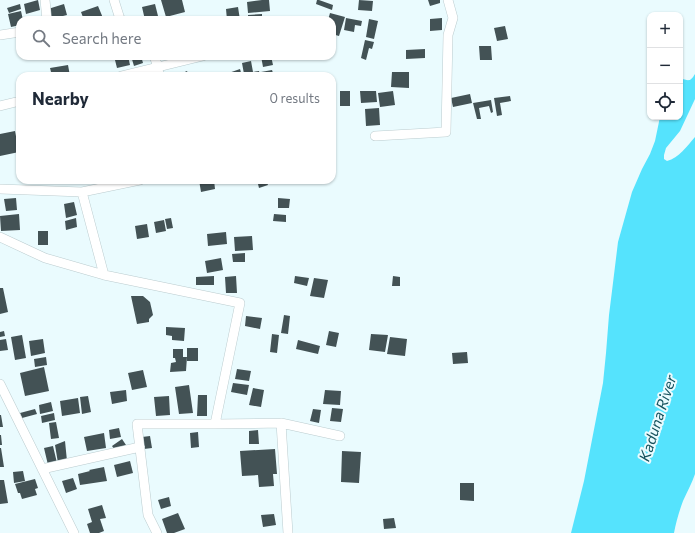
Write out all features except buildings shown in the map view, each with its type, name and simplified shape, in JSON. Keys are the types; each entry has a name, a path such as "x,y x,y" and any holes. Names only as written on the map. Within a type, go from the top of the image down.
{"street":[{"path":"45,0 47,16"},
{"path":"114,0 119,16"},
{"path":"375,136 446,132 448,35 453,18 448,0"},
{"path":"0,35 16,33"},
{"path":"155,60 159,71 191,60"},
{"path":"0,106 16,102"},
{"path":"0,189 82,192 121,184"},
{"path":"82,192 104,275"},
{"path":"0,237 45,258 104,275 240,303 215,424"},
{"path":"0,384 74,533"},
{"path":"281,423 288,533"},
{"path":"157,533 148,515 137,424 281,423 340,436"},
{"path":"42,469 140,447"}],"water":[{"name":"Kaduna River","path":"695,74 695,99 680,131 666,148 664,159 667,161 675,157 695,137 695,474 683,501 674,533 571,533 584,481 603,383 609,315 618,242 632,192 655,141 659,120 683,120 683,79 689,80"}]}
